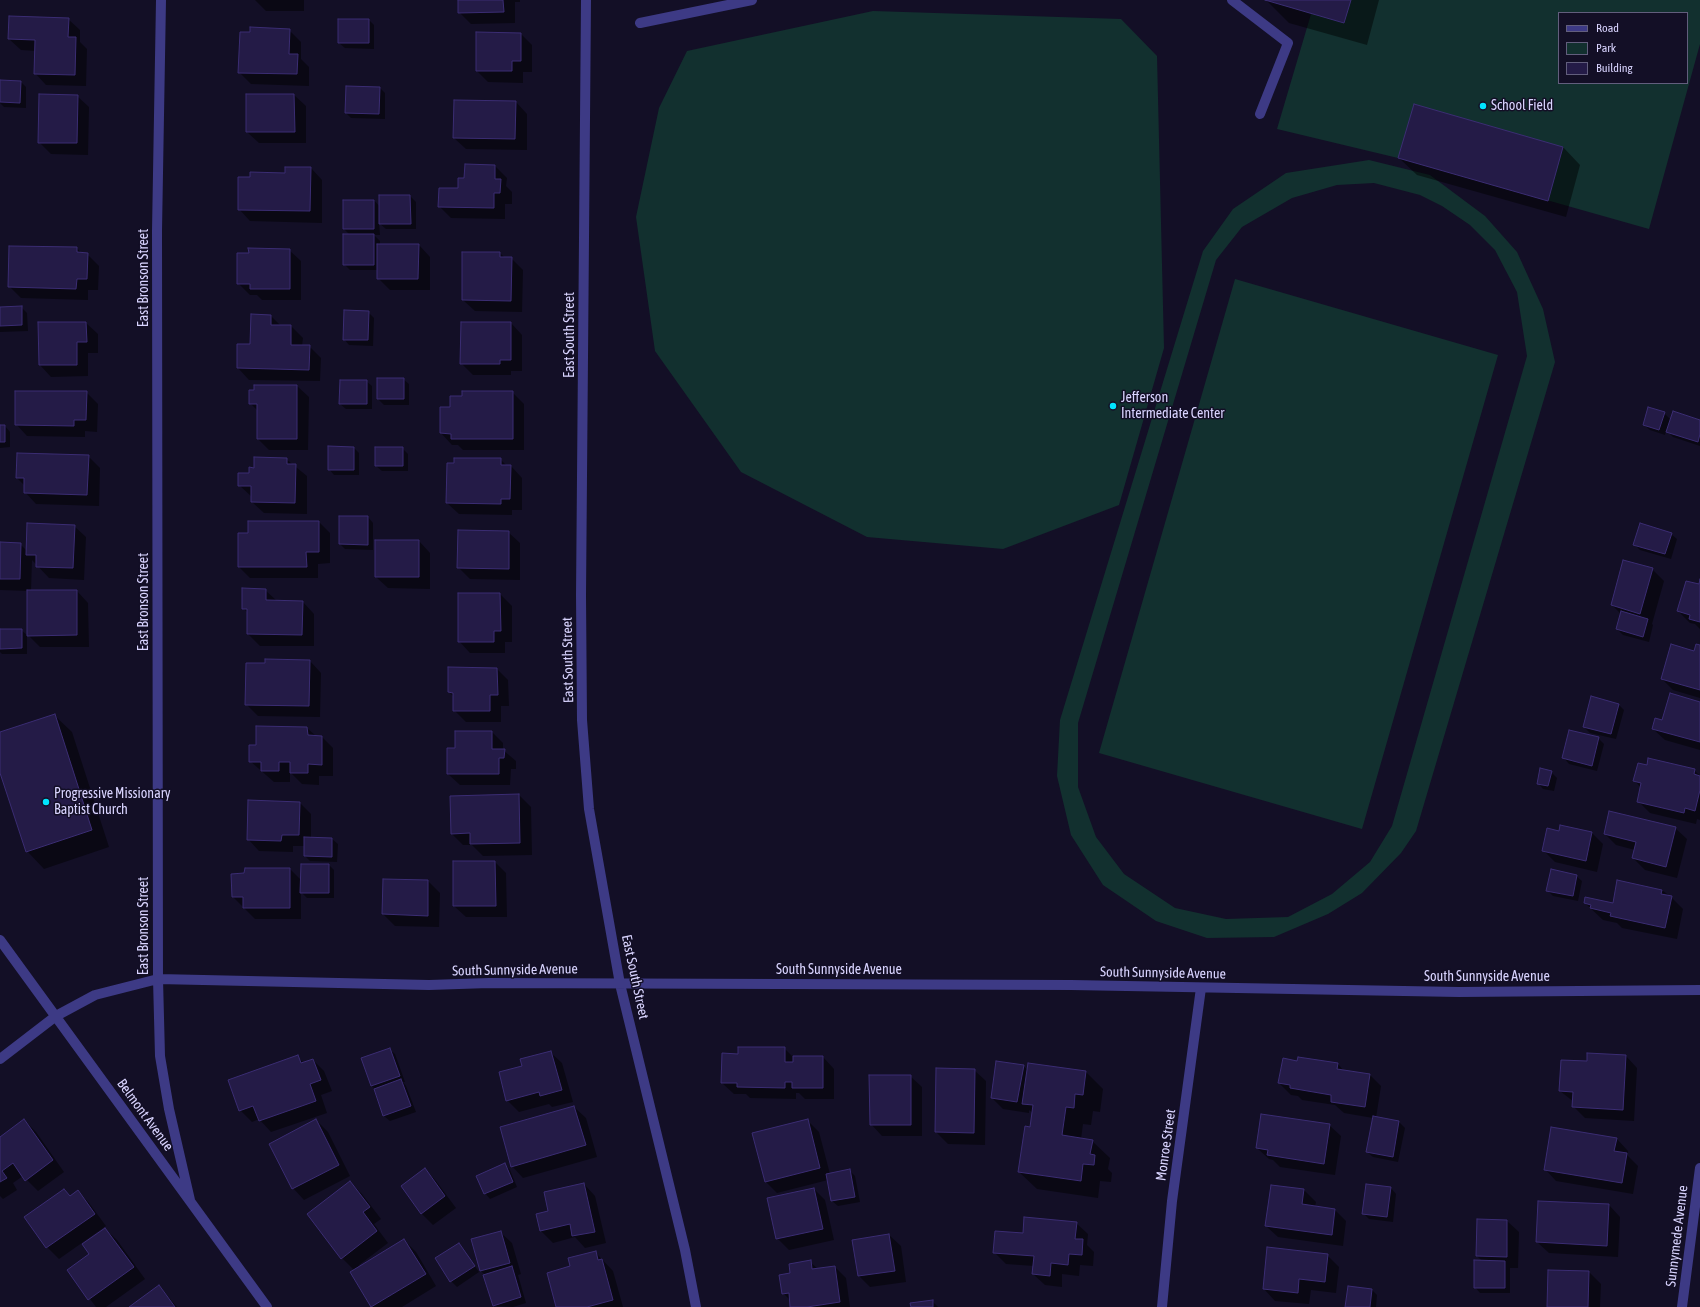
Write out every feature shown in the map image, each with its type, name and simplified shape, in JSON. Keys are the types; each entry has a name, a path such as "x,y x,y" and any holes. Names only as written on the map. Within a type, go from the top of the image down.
{"street":[{"name":"East Bronson Street","path":"161,0 157,231 158,979 160,1056 169,1109 190,1200"},
{"name":"East South Street","path":"586,0 581,595 582,720 589,809 620,984 685,1250 696,1307"},
{"path":"640,23 752,0"},
{"path":"1232,0 1288,43 1260,114"},
{"name":"Belmont Avenue","path":"0,940 267,1307"},
{"name":"South Sunnyside Avenue","path":"0,1059 56,1016 95,995 158,979 429,985 489,983 1201,988 1459,992 1700,990"},
{"name":"Monroe Street","path":"1162,1307 1172,1201 1201,988"},
{"name":"Sunnymede Avenue","path":"1682,1307 1700,1168"}],"green space":[{"name":"School Field","path":"1265,0 1700,0 1700,44 1649,229 1398,158 1277,129 1311,14"},
{"path":"873,11 1121,19 1157,56 1164,348 1119,505 1003,549 867,537 741,472 655,351 636,217 659,108 687,51"},
{"path":"1369,160 1430,175 1485,216 1517,252 1543,309 1555,362 1416,831 1401,853 1362,893 1328,914 1274,937 1207,938 1156,921 1103,885 1071,835 1057,776 1060,720 1203,251 1233,209 1286,173","holes":["1374,183 1420,195 1442,206 1470,225 1495,250 1517,292 1527,356 1392,826 1370,862 1332,894 1288,917 1226,919 1175,908 1124,874 1096,837 1078,787 1078,723 1216,260 1242,227 1292,198 1337,185"]},
{"path":"1235,279 1498,355 1362,829 1099,753"}],"building":[{"path":"458,0 503,0 504,12 458,13"},
{"path":"1265,0 1351,0 1344,23"},
{"path":"9,16 69,18 68,37 76,37 75,75 34,74 35,40 8,39"},
{"path":"338,19 369,19 369,43 338,43"},
{"path":"250,27 290,29 289,54 298,54 297,74 238,73 240,32 250,32"},
{"path":"476,32 521,33 521,61 512,61 512,71 476,71"},
{"path":"0,80 21,81 20,103 0,102"},
{"path":"346,86 380,87 379,114 345,113"},
{"path":"39,94 78,95 77,143 38,143"},
{"path":"246,94 294,94 295,132 246,132"},
{"path":"454,100 516,101 515,139 453,138"},
{"path":"1414,104 1563,147 1548,201 1398,158"},
{"path":"465,164 495,165 495,179 501,179 500,193 494,193 494,208 438,207 439,188 458,188 458,178 464,178"},
{"path":"285,167 311,167 310,211 238,210 238,177 250,177 250,172 285,173"},
{"path":"379,195 410,195 411,224 379,224"},
{"path":"343,200 374,200 374,229 343,229"},
{"path":"343,234 374,234 374,265 343,265"},
{"path":"377,244 419,244 418,279 377,279"},
{"path":"9,246 77,247 77,252 88,253 87,279 77,279 76,289 8,287"},
{"path":"248,248 290,249 290,289 250,289 250,284 237,284 237,253 249,253"},
{"path":"462,252 500,252 500,257 512,257 511,301 462,300"},
{"path":"22,306 22,325 0,326 0,307"},
{"path":"344,310 369,311 368,340 343,340"},
{"path":"251,314 271,315 271,325 291,325 291,345 310,345 309,370 237,368 237,344 250,344"},
{"path":"38,322 86,322 87,342 77,342 77,365 39,365"},
{"path":"461,322 511,322 511,360 500,360 500,364 460,364"},
{"path":"377,378 404,378 404,399 377,399"},
{"path":"340,380 367,380 367,404 339,404"},
{"path":"254,385 297,385 297,439 257,439 257,404 249,404 249,390 254,390"},
{"path":"15,391 87,391 86,420 74,420 74,426 15,425"},
{"path":"462,391 513,391 513,439 451,439 451,434 440,433 440,407 450,407 450,396 462,396"},
{"path":"1648,407 1665,412 1659,430 1643,425"},
{"path":"1673,411 1700,420 1700,434 1698,442 1666,432"},
{"path":"0,425 5,425 5,442 0,442"},
{"path":"328,446 354,447 354,470 328,470"},
{"path":"375,447 403,447 403,466 375,466"},
{"path":"17,453 89,455 87,495 24,493 24,478 16,478"},
{"path":"254,457 287,458 287,464 296,464 295,503 251,502 251,486 238,486 238,473 249,473 249,467 254,468"},
{"path":"454,458 501,458 501,465 511,465 510,499 501,499 501,504 446,503 447,463 454,463"},
{"path":"339,516 368,516 368,545 339,544"},
{"path":"248,521 319,521 319,552 306,552 307,567 238,567 238,533 248,533"},
{"path":"27,523 75,525 73,568 36,567 36,555 26,555"},
{"path":"1640,523 1672,533 1665,554 1633,545"},
{"path":"458,530 509,531 509,569 457,568"},
{"path":"375,540 419,540 419,577 375,577"},
{"path":"0,542 21,543 20,579 0,579"},
{"path":"1623,560 1653,568 1640,614 1611,605"},
{"path":"1700,579 1700,622 1689,619 1690,615 1677,611 1686,581 1699,584"},
{"path":"242,588 266,589 266,600 303,601 302,635 247,634 247,609 242,609"},
{"path":"27,590 77,590 77,635 27,636"},
{"path":"458,593 500,593 501,631 494,631 494,642 458,642"},
{"path":"1621,611 1648,619 1643,637 1616,629"},
{"path":"0,629 22,629 22,648 0,649"},
{"path":"1671,644 1694,651 1696,644 1700,645 1700,690 1661,679"},
{"path":"265,659 310,660 309,706 245,705 246,663 265,663"},
{"path":"448,667 497,668 498,695 490,695 490,711 453,711 453,693 448,692"},
{"path":"1670,693 1700,702 1700,742 1652,729 1655,718 1662,720"},
{"path":"1591,696 1619,704 1611,734 1583,727"},
{"name":"Progressive Missionary Baptist Church","path":"55,714 92,830 26,852 0,773 0,732"},
{"path":"256,726 307,727 308,735 322,736 322,765 308,764 308,773 290,773 290,762 279,762 279,771 261,771 261,762 249,762 249,745 256,745"},
{"path":"1569,730 1599,737 1592,766 1562,758"},
{"path":"455,731 492,731 492,749 505,749 504,758 499,758 499,774 447,774 447,748 455,748"},
{"path":"1648,758 1695,769 1694,774 1700,776 1700,790 1695,811 1685,808 1684,813 1637,802 1641,783 1633,781 1638,763 1647,765"},
{"path":"1540,768 1552,771 1548,786 1537,784"},
{"path":"519,794 520,843 470,844 470,833 451,834 450,796"},
{"path":"248,800 300,802 299,835 282,835 281,841 247,840"},
{"path":"1609,811 1676,827 1666,867 1632,858 1636,842 1604,834"},
{"path":"1560,825 1592,832 1586,861 1542,851 1547,828 1559,831"},
{"path":"304,837 332,838 332,857 304,856"},
{"path":"453,861 495,861 496,906 453,906"},
{"path":"301,864 329,864 329,893 300,893"},
{"path":"245,868 290,868 290,908 243,908 243,897 232,897 231,874 244,873"},
{"path":"1551,869 1577,875 1573,896 1546,891"},
{"path":"383,879 428,880 428,916 382,914"},
{"path":"1617,880 1662,890 1661,894 1672,896 1665,928 1610,916 1611,913 1590,908 1591,905 1584,903 1585,897 1613,903"},
{"path":"738,1047 785,1047 785,1062 793,1062 793,1056 823,1056 823,1088 792,1088 792,1082 785,1082 785,1088 737,1087 737,1083 721,1083 722,1053 738,1054"},
{"path":"390,1048 400,1076 371,1086 361,1058"},
{"path":"551,1051 562,1090 540,1096 539,1092 506,1101 499,1072 522,1066 520,1059"},
{"path":"1587,1053 1626,1055 1623,1110 1572,1107 1573,1092 1559,1091 1561,1060 1587,1061"},
{"path":"298,1055 301,1063 313,1059 321,1080 310,1084 316,1101 259,1121 253,1106 239,1111 228,1080"},
{"path":"1298,1057 1338,1063 1337,1069 1370,1074 1365,1107 1331,1102 1331,1095 1290,1088 1290,1085 1278,1083 1283,1058 1297,1061"},
{"path":"996,1061 1024,1065 1017,1102 991,1098"},
{"path":"1028,1063 1086,1071 1083,1095 1075,1094 1074,1108 1066,1107 1062,1135 1093,1140 1090,1154 1095,1155 1094,1165 1083,1164 1081,1181 1018,1172 1025,1126 1030,1127 1033,1105 1022,1104"},
{"path":"936,1068 975,1069 974,1133 935,1132"},
{"path":"869,1075 911,1075 911,1125 870,1125"},
{"path":"401,1079 411,1106 383,1116 374,1089"},
{"path":"574,1106 586,1145 511,1167 500,1127"},
{"path":"1261,1114 1330,1124 1324,1164 1267,1155 1268,1150 1256,1148"},
{"path":"1373,1116 1399,1121 1393,1157 1366,1152"},
{"path":"24,1119 53,1160 25,1181 13,1163 2,1171 7,1178 0,1182 0,1137"},
{"path":"316,1119 339,1165 292,1189 269,1144"},
{"path":"808,1119 820,1168 765,1182 752,1133"},
{"path":"1551,1127 1617,1138 1614,1151 1627,1153 1622,1183 1544,1170"},
{"path":"505,1163 513,1182 484,1194 476,1176"},
{"path":"425,1168 445,1196 421,1214 401,1186"},
{"path":"850,1169 855,1197 831,1201 826,1174"},
{"path":"350,1181 370,1207 363,1212 377,1231 341,1259 307,1214"},
{"path":"584,1183 595,1232 572,1236 570,1224 540,1231 536,1214 548,1211 544,1192"},
{"path":"1366,1184 1391,1187 1387,1217 1362,1214"},
{"path":"1271,1185 1304,1189 1302,1204 1335,1209 1332,1235 1265,1226"},
{"path":"814,1188 823,1229 776,1239 767,1198"},
{"path":"64,1189 70,1196 78,1190 95,1214 46,1248 24,1217"},
{"path":"1538,1201 1609,1204 1607,1246 1536,1242"},
{"path":"1024,1217 1077,1222 1075,1239 1083,1239 1082,1255 1069,1254 1068,1265 1051,1263 1050,1276 1032,1274 1034,1256 993,1253 995,1231 1023,1233"},
{"path":"1477,1219 1507,1220 1507,1257 1476,1256"},
{"path":"105,1228 134,1267 88,1300 67,1270 89,1254 82,1244"},
{"path":"501,1231 510,1263 480,1271 471,1239"},
{"path":"889,1234 895,1271 858,1276 852,1240"},
{"path":"404,1239 426,1274 371,1307 350,1272"},
{"path":"459,1243 475,1266 450,1282 435,1258"},
{"path":"1267,1247 1328,1254 1325,1282 1299,1279 1298,1293 1263,1289"},
{"path":"596,1251 598,1260 602,1259 613,1300 587,1307 556,1307 547,1273 570,1266 568,1258"},
{"path":"811,1260 812,1269 835,1266 840,1302 807,1307 790,1307 789,1293 782,1294 779,1275 790,1273 789,1264"},
{"path":"1474,1260 1505,1261 1505,1288 1474,1288"},
{"path":"512,1266 521,1297 493,1306 483,1275"},
{"path":"1548,1270 1589,1271 1588,1307 1547,1307"},
{"path":"159,1285 175,1307 129,1307"},
{"path":"1348,1286 1372,1289 1370,1307 1345,1307"},
{"path":"933,1300 933,1307 911,1307 910,1303"}],"place":[{"name":"School Field","path":"1483,106"},
{"name":"Jefferson Intermediate Center","path":"1113,406"},
{"name":"Progressive Missionary Baptist Church","path":"46,802"}]}
